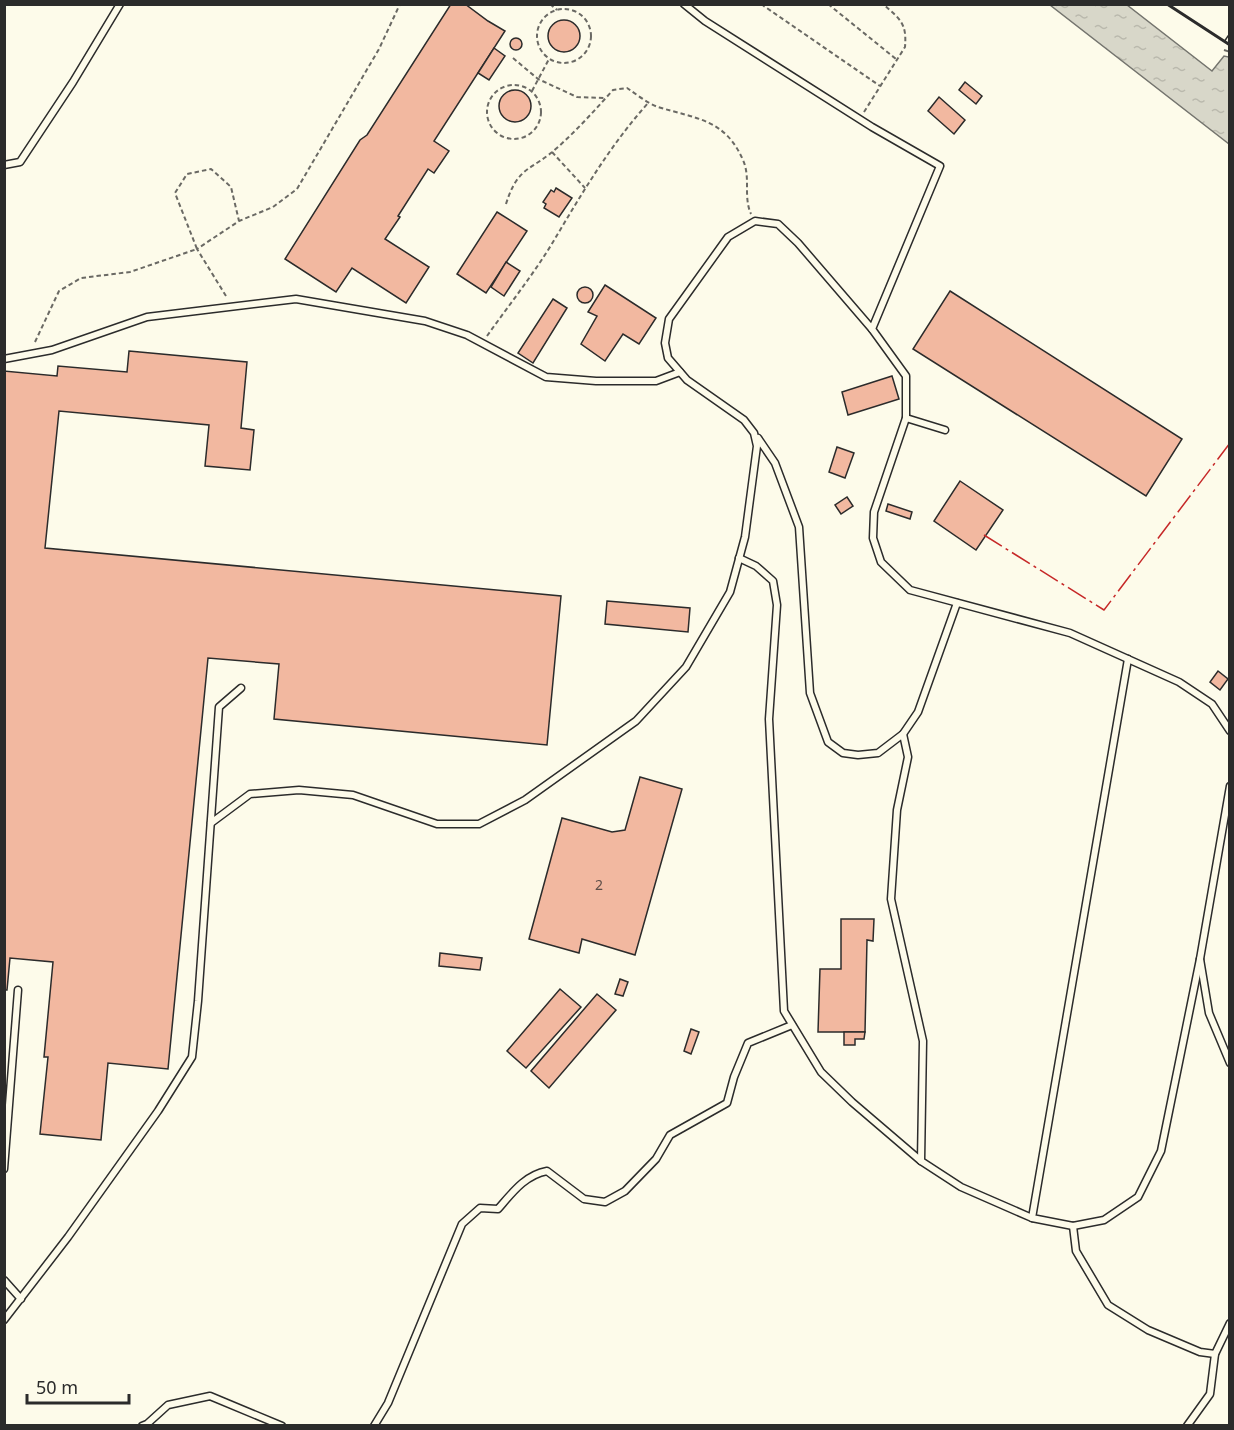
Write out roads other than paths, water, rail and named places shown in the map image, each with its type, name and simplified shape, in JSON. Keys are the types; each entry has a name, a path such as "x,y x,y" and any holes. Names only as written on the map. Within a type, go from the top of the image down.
{"lane":[{"path":"4,165 20,162 73,82 120,4"},
{"path":"684,4 705,21 860,119 940,166 872,329"},
{"path":"957,603 918,712 903,734 878,753 858,755 843,753 828,742 810,693 800,527 775,463 744,420 687,380 668,358 665,343 669,319 728,237 755,222 778,224 798,243 872,329 906,376 906,418 874,512 873,538 881,562 910,590 1070,633 1179,682 1212,704 1230,731"},
{"path":"4,359 52,351 147,317 296,299 425,321 467,335 546,377 596,381 656,381 680,372"},
{"path":"906,418 945,430"},
{"path":"211,823 250,794 299,790 353,795 437,824 479,824 525,800 636,721 686,667 730,592 745,537 757,446 754,434"},
{"path":"739,558 756,566 773,581 777,605 769,719 784,1011 821,1072 852,1102 921,1161 961,1187 1032,1218 1073,1226 1104,1220 1138,1197 1161,1151 1200,959 1230,786"},
{"path":"1032,1218 1128,659"},
{"path":"4,1320 158,1111 192,1057 219,707 241,688"},
{"path":"903,734 908,757 897,810 891,899 923,1041 921,1161"},
{"path":"1200,959 1209,1013 1230,1063"},
{"path":"4,1169 18,990"},
{"path":"374,1425 388,1403 462,1224 480,1208 498,1209 514,1190 535,1173 547,1170 584,1199 605,1202 625,1191 656,1159 670,1135 727,1103 734,1077 748,1043 792,1025"},
{"path":"1073,1226 1076,1251 1108,1305 1148,1330 1200,1352 1215,1354"},
{"path":"4,1280 21,1299"},
{"path":"1186,1425 1210,1394 1215,1354 1230,1323"},
{"path":"142,1425 147,1424 168,1405 210,1396 282,1425"}],"water":[{"path":"1050,5 1127,5 1212,71 1224,56 1229,57 1229,144"}]}
